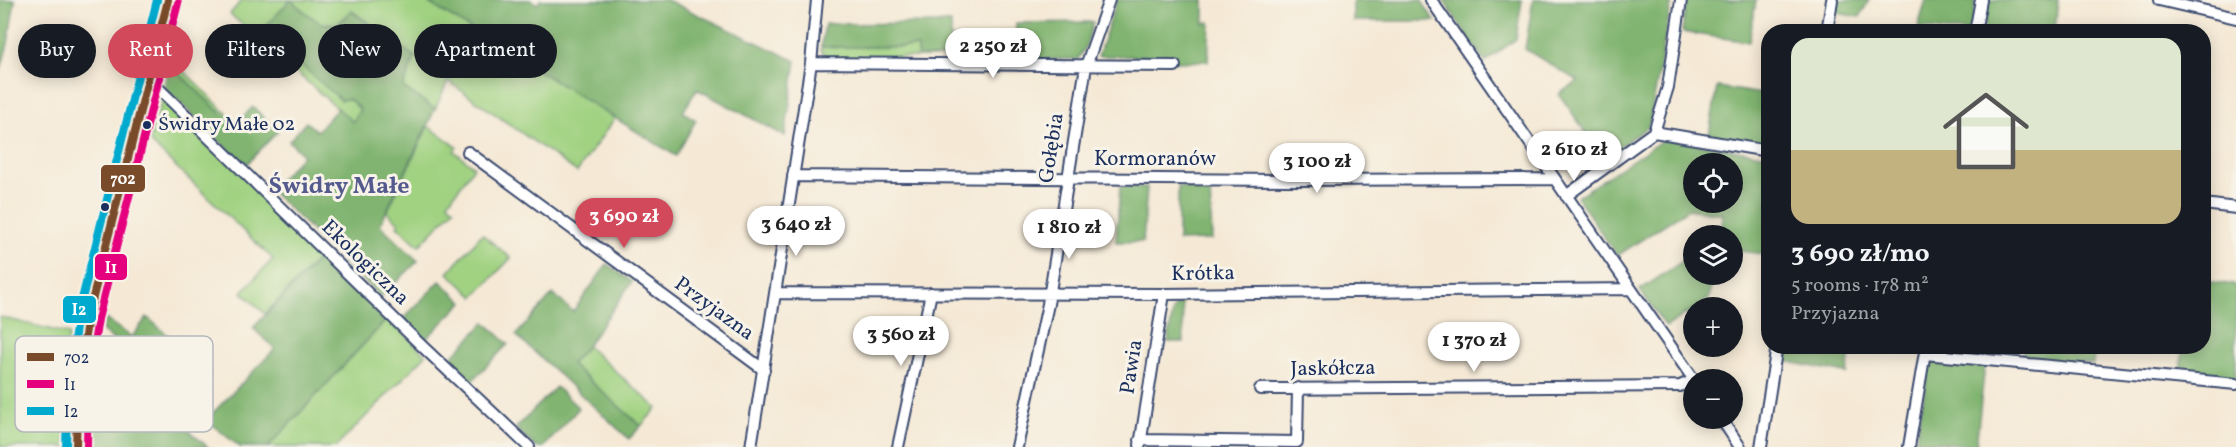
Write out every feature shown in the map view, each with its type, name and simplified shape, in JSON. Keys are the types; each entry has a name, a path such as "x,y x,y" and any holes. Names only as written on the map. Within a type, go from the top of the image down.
{"main road":[{"path":"85,336 168,0"},
{"path":"76,432 76,447"}],"street":[{"path":"751,447 811,63 817,0"},
{"name":"Gołębia","path":"1017,447 1049,293 1086,66 1109,0"},
{"path":"1431,0 1686,369"},
{"path":"1566,196 1654,132 1668,87 1682,0"},
{"path":"1828,24 1832,0"},
{"path":"1977,24 1981,0"},
{"path":"2159,0 2236,18"},
{"path":"811,63 1175,66"},
{"name":"Ekologiczna","path":"147,82 155,85 423,347 529,447"},
{"path":"1654,132 1761,150"},
{"name":"Przyjazna","path":"468,152 764,370"},
{"name":"Kormoranów","path":"793,177 1554,179"},
{"path":"2211,205 2236,208"},
{"name":"Krótka","path":"776,293 1164,294 1631,289"},
{"path":"898,447 932,293"},
{"name":"Pawia","path":"1140,444 1164,294"},
{"path":"1761,447 1776,354"},
{"path":"1909,447 1924,354"},
{"path":"1962,354 2236,384"},
{"name":"Jaskółcza","path":"1260,389 1683,385"},
{"path":"1140,444 1297,442 1298,388"},
{"path":"1728,429 1740,447"}],"green space":[{"path":"0,0 15,0 8,44 0,72"},
{"path":"242,0 424,0 463,24 414,24 414,56 402,48 402,24 370,24 352,11 338,23 318,24 318,78 341,78 349,99 360,109 353,122 303,78 306,78 306,24 241,24 230,14"},
{"path":"290,0 324,24 318,24 318,78 402,78 402,48 414,56 403,87 435,109 380,225 418,261 381,297 270,190 303,155 289,141 306,122 317,131 338,108 353,122 360,109 349,99 341,100 306,69 306,24 268,24"},
{"path":"424,0 530,0 538,4 540,0 667,0 796,61 785,136 697,89 683,112 696,120 676,156 550,78 557,78 557,24 463,24"},
{"path":"1117,0 1204,0 1204,23 1210,22 1208,61 1175,62 1173,57 1098,56"},
{"path":"1353,0 1421,0 1435,21 1353,21"},
{"path":"1443,0 1522,0 1516,39 1485,62"},
{"path":"1533,0 1672,0 1649,126 1603,158 1559,94 1578,81 1525,49"},
{"path":"1687,0 1756,0 1749,42 1682,32"},
{"path":"1837,0 1869,0 1860,17 1835,13"},
{"path":"1926,0 1976,0 1972,24 1919,24"},
{"path":"1988,0 2058,0 2056,24 1985,24"},
{"path":"351,11 369,24 336,24"},
{"path":"1093,22 1086,46 1078,59 1018,60 1015,56 1016,23"},
{"path":"951,23 951,57 918,57 918,47 821,47 825,24"},
{"path":"821,47 918,47 918,57 827,58"},
{"path":"414,60 414,78 550,78 615,118 577,172 448,81 435,109 403,87"},
{"path":"166,78 184,78 234,126 253,107 278,131 245,166 164,87"},
{"path":"184,78 191,78 237,124 235,127"},
{"path":"1717,87 1761,94 1761,144 1709,135"},
{"path":"163,97 323,254 265,314 242,292 273,259 149,141"},
{"path":"428,126 457,147 454,151 474,167 448,203 454,209 419,246 397,226 399,223 387,212"},
{"path":"1664,139 1761,154 1761,254 1743,251 1743,225 1720,225 1723,214 1716,213 1743,213 1743,153 1683,153 1683,212 1617,256 1577,197"},
{"path":"1120,186 1147,187 1143,242 1116,242"},
{"path":"1178,187 1210,187 1212,240 1178,241"},
{"path":"482,234 511,258 474,297 448,273"},
{"path":"323,254 388,318 268,447 240,447 213,426 213,413 275,349 253,328"},
{"path":"1683,261 1683,285 1711,285 1709,297 1683,297 1683,316 1666,327 1640,290"},
{"path":"607,264 632,282 587,346 571,364 641,426 629,439 516,335 553,294 573,312"},
{"path":"440,281 463,302 425,340 403,319"},
{"path":"2211,282 2236,285 2236,377 2234,379 2180,374 2182,354 2211,354"},
{"path":"1182,301 1184,342 1168,342 1173,309"},
{"path":"0,317 69,334 69,336 15,336 15,432 65,432 66,447 0,447"},
{"path":"147,317 169,336 133,336"},
{"path":"388,318 426,355 336,447 268,447"},
{"path":"105,319 130,336 109,336 102,330"},
{"path":"485,322 508,344 469,384 447,362"},
{"path":"587,346 657,408 641,426 571,364"},
{"path":"1780,354 1850,354 1847,373 1779,360"},
{"path":"2023,354 2094,354 2093,364 2023,356"},
{"path":"1930,360 1985,365 1976,446 1916,440"},
{"path":"556,387 579,408 544,447 535,447 516,428"},
{"path":"94,432 190,432 208,447 94,447"}],"transit line":[{"name":"I2","path":"75,336 78,315 157,0"},
{"name":"702","path":"85,336 168,0"},
{"name":"I1","path":"95,336 178,3"},
{"name":"I2","path":"66,432 66,447"},
{"name":"702","path":"76,432 76,447"},
{"name":"I1","path":"87,432 87,447"}],"place":[{"name":"Świdry Małe 02","path":"147,125"}],"district":[{"name":"Świdry Małe","path":"339,187"}]}
